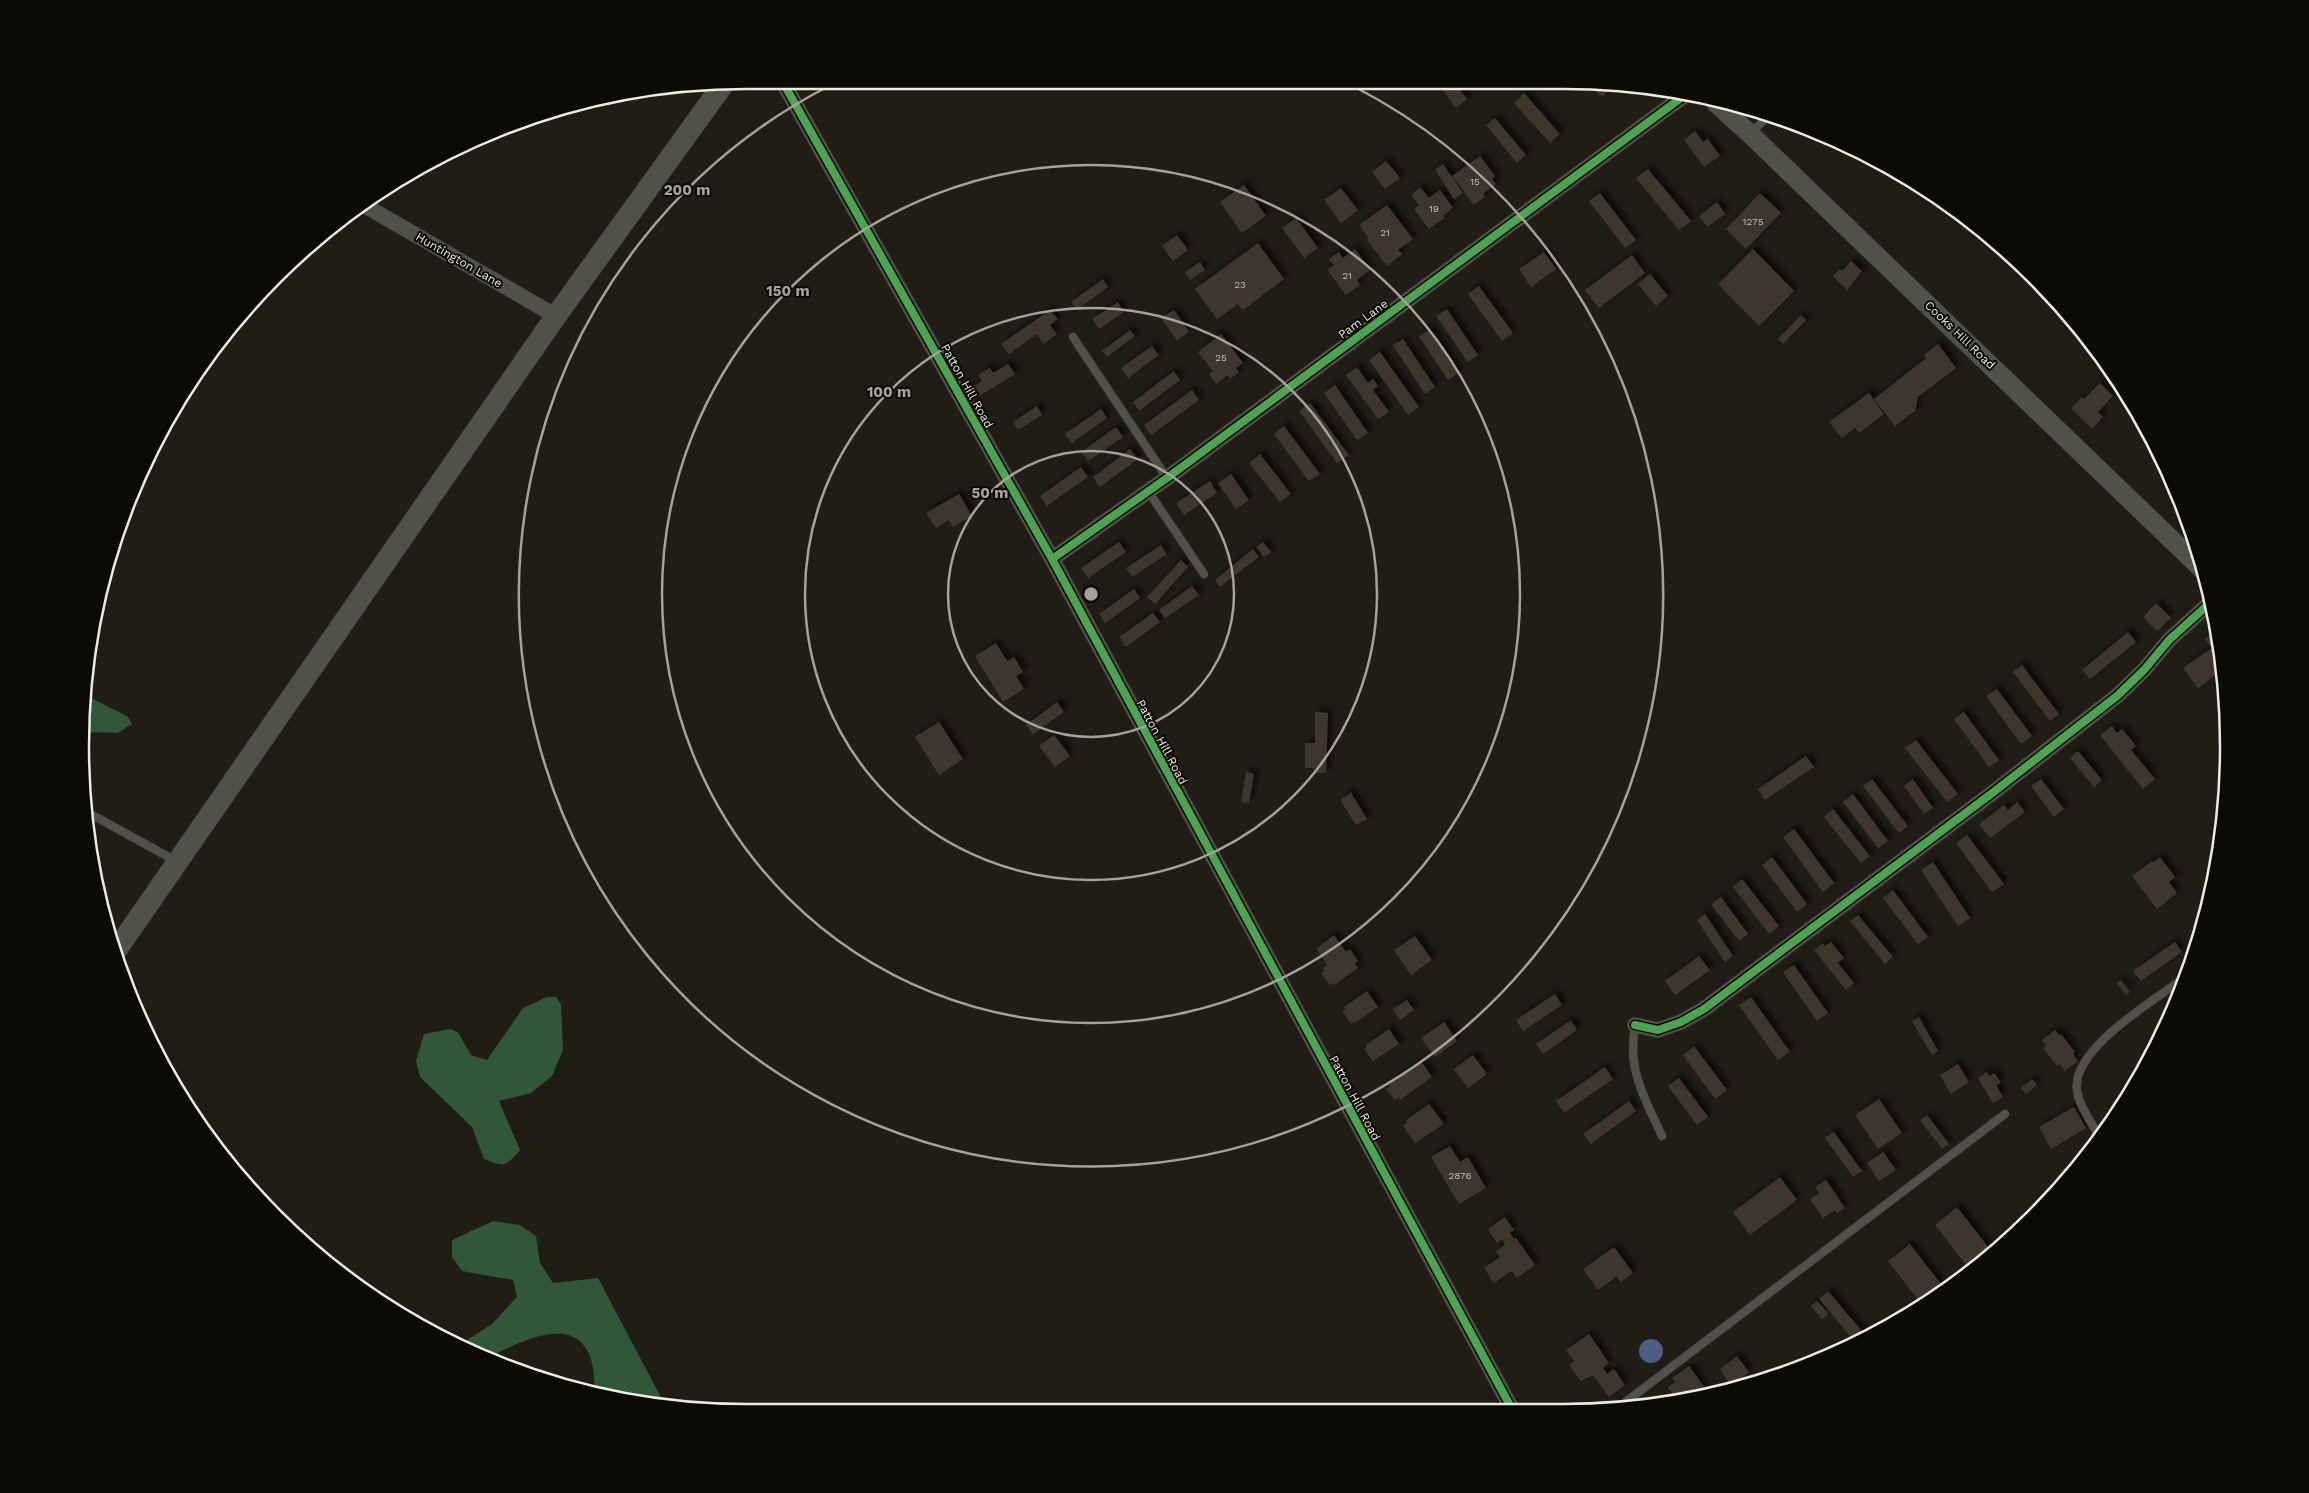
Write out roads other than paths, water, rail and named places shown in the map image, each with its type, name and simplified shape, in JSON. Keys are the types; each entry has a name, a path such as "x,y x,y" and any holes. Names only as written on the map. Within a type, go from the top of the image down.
{"main road":[{"path":"120,945 556,316 719,90"}],"street":[{"name":"Patton Hill Road","path":"787,89 1052,559 1509,1404"},
{"name":"Pam Lane","path":"1052,559 1167,478 1679,99"},
{"name":"Cooks Hill Road","path":"1721,108 1750,134 2193,560"},
{"name":"Huntington Lane","path":"369,208 556,316"},
{"path":"1635,1024 1658,1030 1681,1022 1704,1009 1991,794 2117,696 2144,670 2169,640 2205,607"}],"lane":[{"path":"1750,134 1764,121"},
{"path":"1073,336 1167,478"},
{"path":"1148,491 1204,574"},
{"path":"92,815 177,862"},
{"path":"2096,1130 2076,1090 2077,1076 2083,1064 2096,1047 2116,1028 2175,985"},
{"path":"1635,1024 1633,1053 1640,1084 1662,1136"},
{"path":"1627,1401 2005,1114"}],"water":[{"path":"1651,1339 1659,1343 1663,1351 1659,1359 1651,1363 1643,1359 1639,1351 1643,1343"}]}
